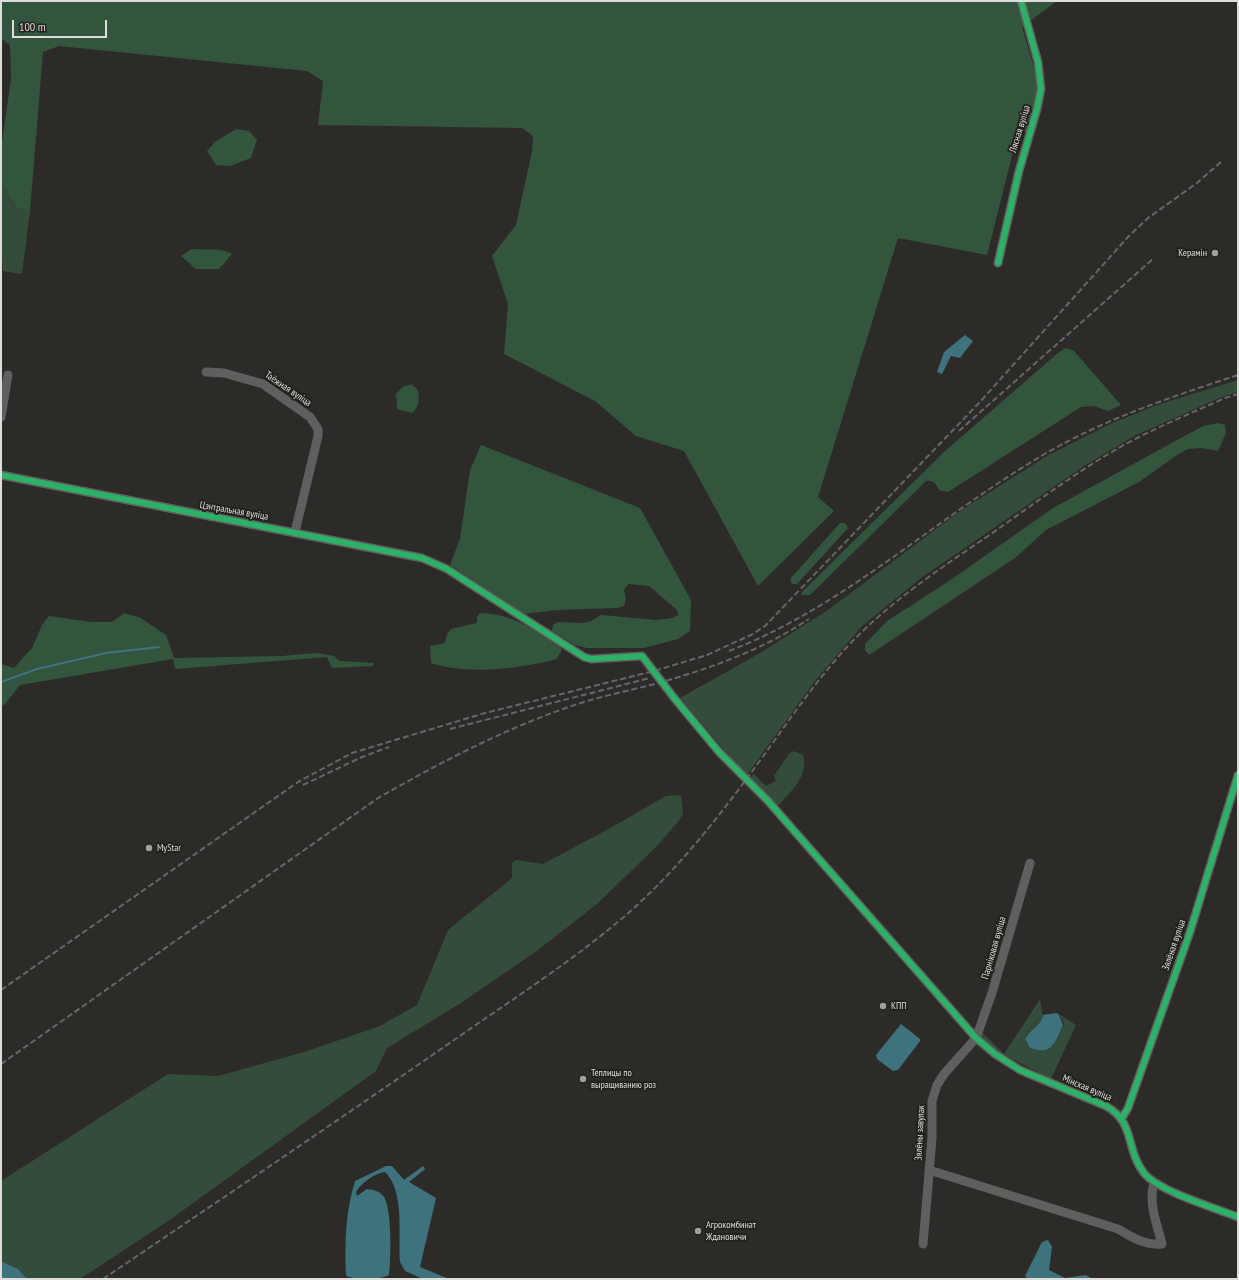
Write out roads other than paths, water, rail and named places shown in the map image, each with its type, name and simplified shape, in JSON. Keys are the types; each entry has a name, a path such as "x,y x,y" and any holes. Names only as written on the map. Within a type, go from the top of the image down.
{"street":[{"name":"Лясная вуліца","path":"998,263 1019,171 1037,109 1040,90 1038,62 1021,1"},
{"name":"Таёжная вуліца","path":"206,372 224,373 263,384 310,417 318,429 318,436 295,532"},
{"path":"1,417 8,375"},
{"name":"Цэнтральная вуліца","path":"1,475 232,522 295,532 422,558 447,569 584,657 591,659 642,656 719,752 768,801 976,1038"},
{"name":"Зялёная вуліца","path":"1122,1118 1128,1108 1190,932 1238,775"},
{"name":"Парніковая вуліца","path":"976,1038 992,993 1030,863"},
{"name":"Мінская вуліца","path":"976,1038 1007,1063 1020,1070 1106,1106 1122,1118"},
{"name":"Зялёны завулак","path":"923,1244 932,1138 932,1101 937,1085 948,1069 976,1038"},
{"path":"1122,1118 1138,1163 1143,1172 1154,1183 1238,1217"},
{"path":"929,1170 1110,1226 1148,1244 1162,1244 1152,1202 1154,1183"}],"water":[{"path":"965,335 973,341 960,358 951,356 942,374 937,372 944,352"},
{"path":"1057,1013 1063,1025 1052,1046 1044,1050 1030,1048 1025,1040 1029,1033 1040,1022 1043,1015"},
{"path":"901,1024 920,1039 920,1041 898,1070 893,1071 877,1059 876,1055"},
{"path":"386,1166 392,1166 404,1180 423,1166 425,1169 409,1182 436,1198 420,1267 449,1279 423,1279 405,1271 400,1262 399,1214 396,1190 385,1172 377,1174 369,1179 361,1185 356,1192 357,1196 367,1189 377,1191 381,1193 387,1203 390,1223 389,1275 385,1277 368,1279 346,1276 346,1228 349,1205 355,1181"},
{"path":"1048,1240 1052,1247 1049,1270 1065,1278 1086,1275 1092,1279 1028,1279 1025,1276 1042,1242"},
{"path":"1,1261 18,1269 27,1279 1,1279"}],"waterway":[{"path":"1,682 37,669 106,653 159,647"}],"railway":[{"path":"1,990 298,782 352,753 485,713 654,671 707,655 751,635 765,626 979,403 1128,237 1148,218 1197,183 1223,160"},
{"path":"959,431 1154,258"},
{"path":"729,651 812,611 889,560 1004,479 1066,442 1090,430 1138,410 1238,375"},
{"path":"103,1279 536,983 582,950 626,915 665,878 701,837 835,660 862,632 896,602 1062,484 1100,459 1160,427 1225,398 1238,394"},
{"path":"1,1064 378,798 401,785 469,749 539,718 587,701 662,682 701,670 756,648 792,630 809,619"},
{"path":"450,729 650,678"},
{"path":"303,785 362,757 389,747"}],"place":[{"name":"Керамін","path":"1215,253"},
{"name":"MyStar","path":"149,848"},
{"name":"КПП","path":"883,1006"},
{"name":"Теплицы по выращиванию роз","path":"583,1079"},
{"name":"Агрокомбинат Ждановичи","path":"698,1231"}]}
